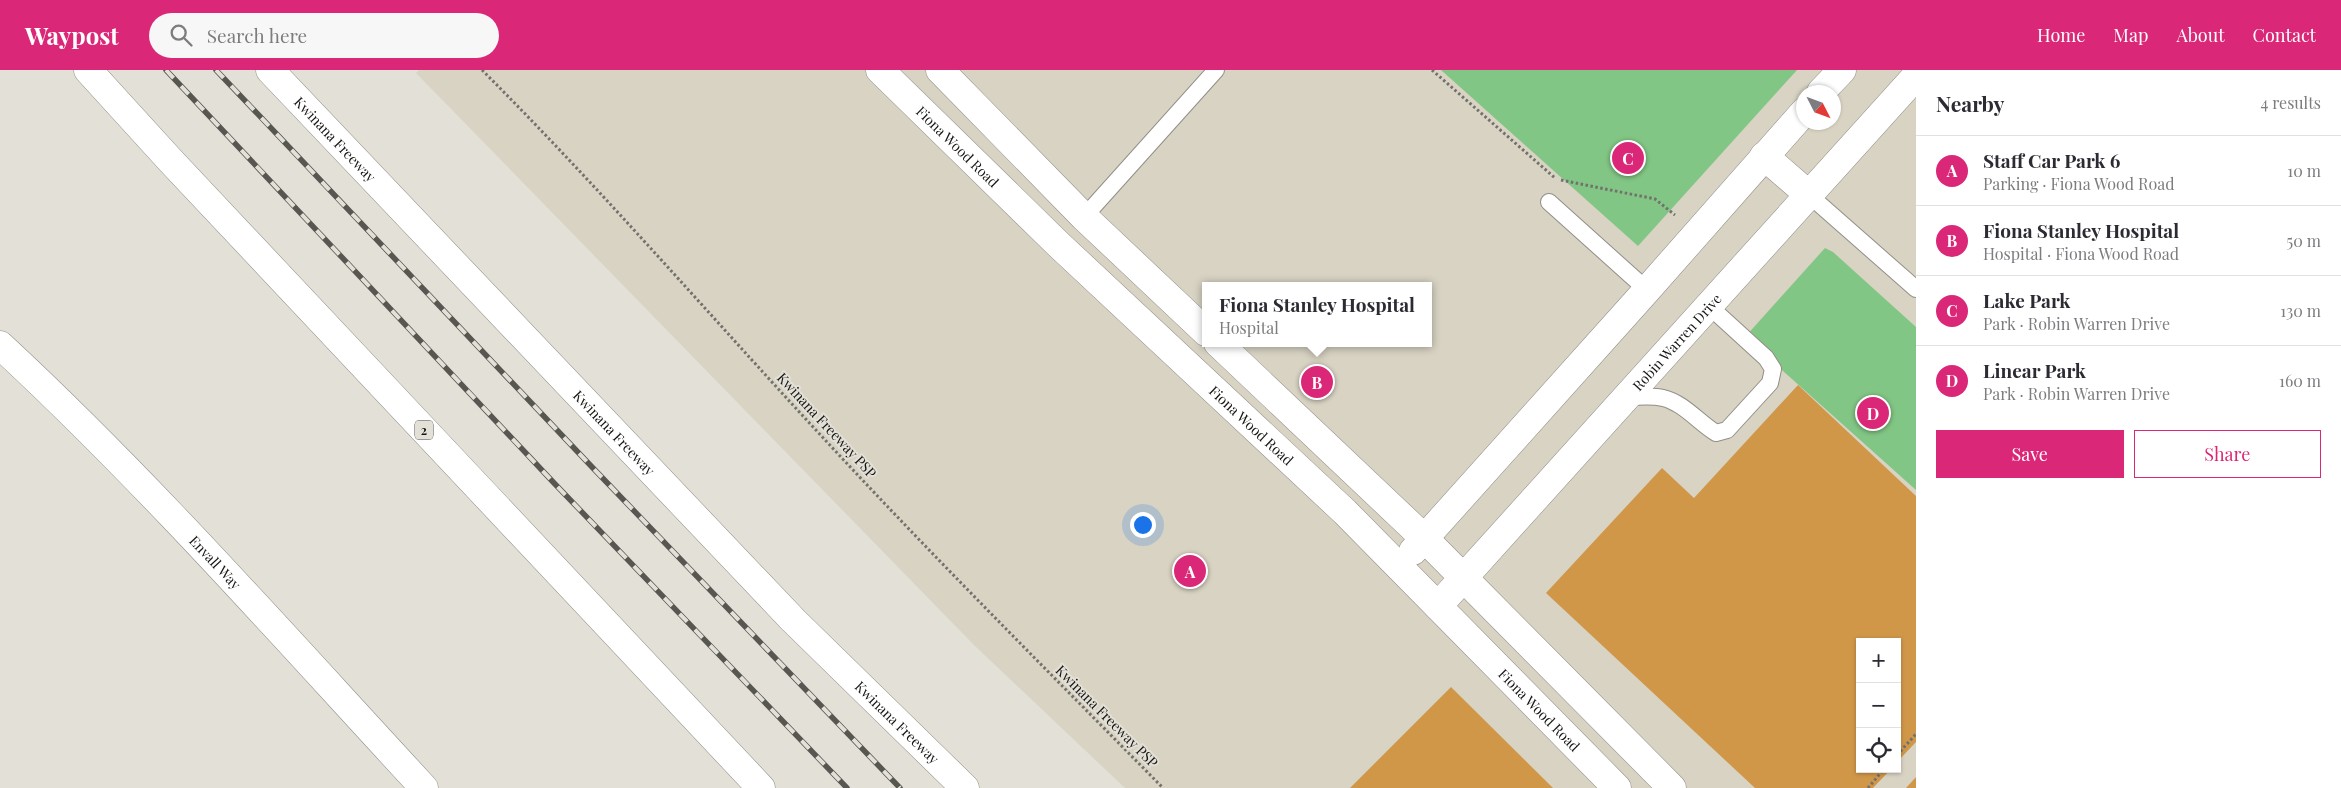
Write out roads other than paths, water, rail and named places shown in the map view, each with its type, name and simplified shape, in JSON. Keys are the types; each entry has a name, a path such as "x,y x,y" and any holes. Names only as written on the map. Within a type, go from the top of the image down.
{"main road":[{"name":"2","path":"88,70 170,160 761,788"},
{"name":"Kwinana Freeway","path":"270,70 793,620 965,788"},
{"name":"Fiona Wood Road","path":"880,70 1058,244 1345,512 1617,788"},
{"path":"940,70 1084,217 1202,328"},
{"path":"1828,85 1842,70"},
{"name":"Robin Warren Drive","path":"1438,606 1916,76"},
{"path":"1398,566 1647,290 1796,121"},
{"path":"1764,156 1808,194"},
{"path":"1058,244 1084,217"},
{"name":"Envall Way","path":"0,345 63,404 183,527 424,788"},
{"path":"1222,347 1424,538 1672,788"}],"lane":[{"path":"1084,217 1216,70"},
{"path":"1808,194 1916,289"},
{"path":"1549,202 1647,290"},
{"path":"1627,397 1662,397 1672,401 1679,404 1716,433 1727,430 1770,383 1773,369 1766,358 1709,306"}],"railway":[{"path":"166,70 554,483 847,788"},
{"path":"216,70 592,467 900,788"}],"place":[{"name":"Lake Park","path":"1628,158"},
{"name":"Fiona Stanley Hospital","path":"1317,382"},
{"name":"Linear Park","path":"1873,413"},
{"name":"Staff Car Park 6","path":"1190,571"}]}
